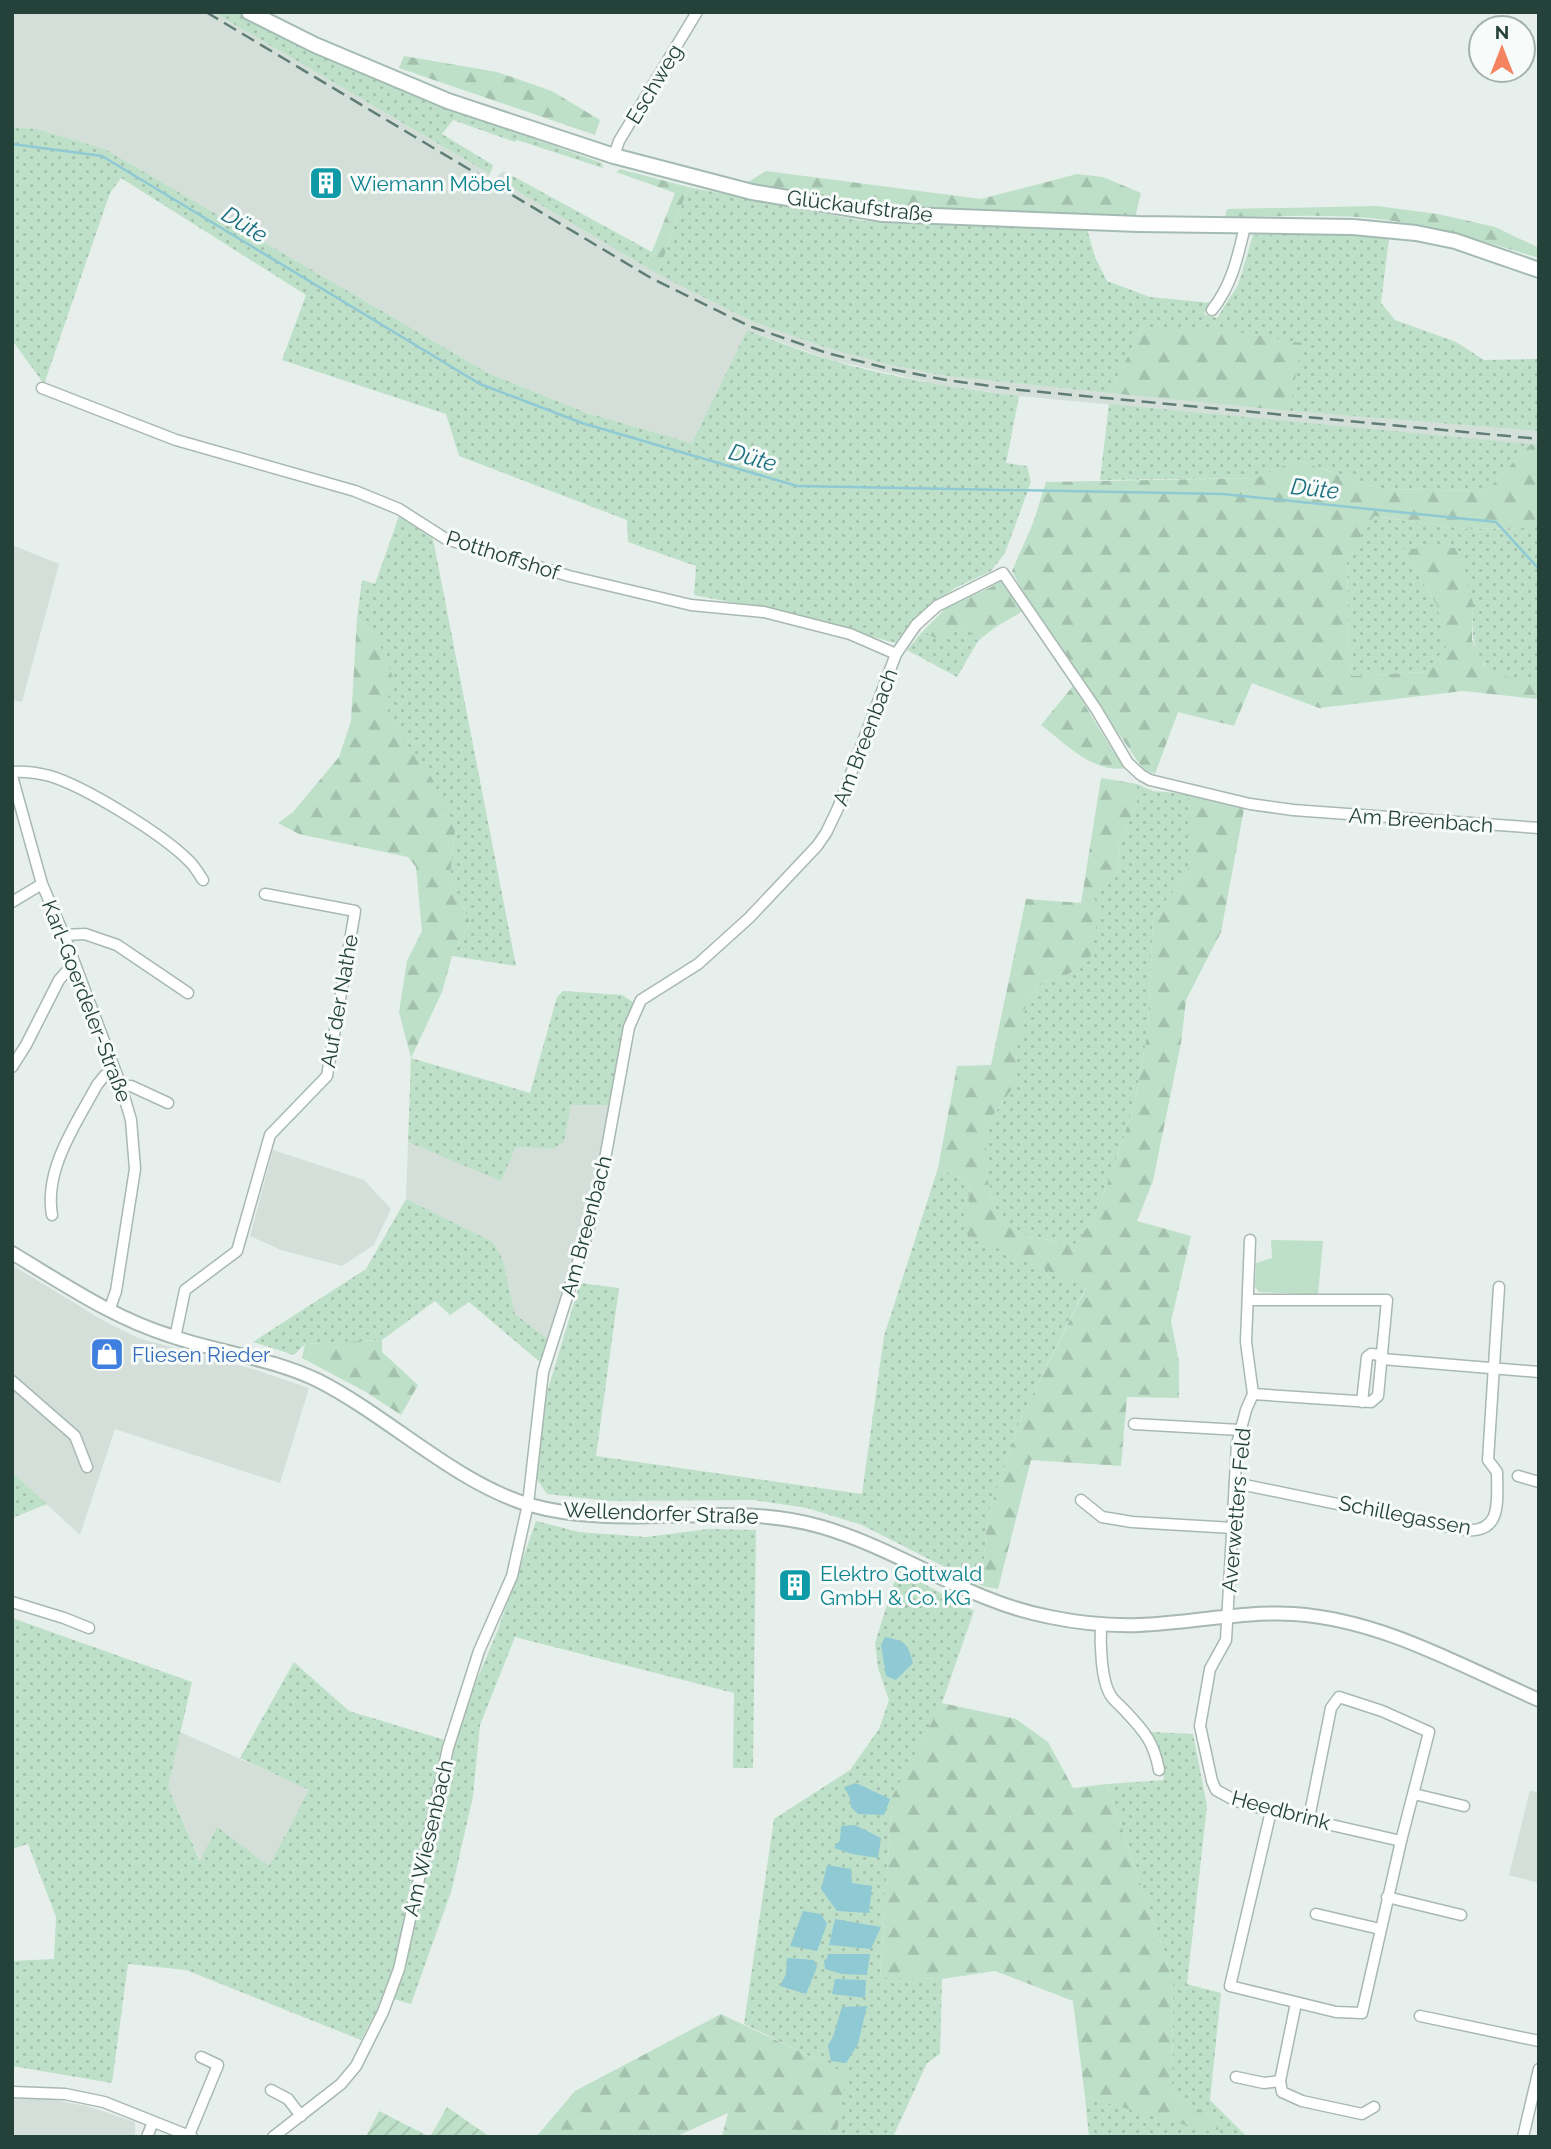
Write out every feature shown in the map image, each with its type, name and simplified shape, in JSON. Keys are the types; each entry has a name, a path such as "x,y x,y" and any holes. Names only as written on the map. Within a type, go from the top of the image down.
{"main road":[{"name":"Glückaufstraße","path":"249,12 315,45 418,89 614,156 752,192 883,214 1139,224 1353,227 1416,233 1455,241 1539,270"}],"street":[{"name":"Eschweg","path":"614,156 619,141 697,12"},
{"path":"1212,310 1223,297 1236,265 1245,226"},
{"name":"Potthoffshof","path":"42,388 176,440 355,491 399,509 446,539 569,576 691,605 776,615 850,634 896,654"},
{"name":"Am Breenbach","path":"528,1504 543,1372 588,1231 601,1181 626,1040 641,1000 698,964 749,918 817,846 838,808 896,654 916,625 937,606 1003,573 1096,709 1118,749 1140,775 1150,779 1250,804 1293,810 1539,828"},
{"path":"12,774 25,771 52,777 108,804 163,840 191,863 203,880"},
{"name":"Karl-Goerdeler-Straße","path":"12,774 42,884 121,1086 131,1120 135,1169 116,1291 109,1311"},
{"path":"12,902 42,884"},
{"name":"Auf der Nathe","path":"175,1338 185,1290 237,1251 270,1135 327,1076 355,911 265,894"},
{"path":"64,935 85,934 117,945 188,993"},
{"path":"12,1067 60,980 66,972 75,967"},
{"path":"52,1215 49,1201 60,1156 97,1085 104,1075 114,1070"},
{"path":"121,1086 131,1086 168,1103"},
{"path":"1248,1300 1387,1300 1378,1396 1371,1402 1362,1402 1253,1394 1246,1342 1250,1240"},
{"name":"Wellendorfer Straße","path":"12,1253 109,1311 175,1338 260,1359 316,1380 355,1400 445,1462 485,1485 528,1504 578,1514 630,1516 719,1513 779,1517 860,1539 1001,1603 1048,1617 1101,1625 1142,1625 1227,1614 1292,1614 1331,1618 1371,1628 1426,1648 1539,1700"},
{"name":"Schillegassen","path":"1235,1483 1475,1531 1485,1528 1491,1523 1496,1510 1497,1472 1488,1460 1499,1287"},
{"path":"1362,1402 1367,1357 1371,1354 1539,1372"},
{"path":"12,1381 75,1436 87,1467"},
{"name":"Averwetters Feld","path":"1227,1614 1240,1430 1253,1394"},
{"path":"1134,1424 1240,1430"},
{"path":"1518,1476 1539,1482"},
{"path":"1081,1500 1102,1517 1132,1522 1233,1528"},
{"name":"Am Wiesenbach","path":"273,2137 341,2084 356,2066 383,2012 399,1969 449,1748 479,1651 512,1577 528,1504"},
{"path":"12,1602 89,1628"},
{"name":"Heedbrink","path":"1227,1614 1226,1640 1210,1669 1200,1726 1216,1790 1236,1801 1271,1811 1401,1841"},
{"path":"1101,1625 1100,1642 1106,1683 1111,1696 1141,1728 1155,1749 1159,1770"},
{"path":"1271,1811 1230,1986 1336,2012 1362,2013 1387,1897 1429,1732 1382,1711 1339,1697 1331,1708 1309,1818"},
{"path":"1414,1794 1464,1806"},
{"path":"1387,1897 1461,1915"},
{"path":"1316,1914 1380,1929"},
{"path":"1296,2003 1280,2081 1282,2092 1302,2101 1363,2114 1374,2107"},
{"path":"1420,2016 1539,2041"},
{"path":"12,2092 65,2094 104,2102 190,2136 218,2065 201,2057"},
{"path":"1523,2137 1539,2069"},
{"path":"1237,2077 1264,2082 1280,2081"},
{"path":"271,2090 288,2099 301,2116"},
{"path":"147,2137 153,2122"}],"shaded area":[{"path":"12,12 213,12 490,174 483,187 489,190 504,171 507,173 507,185 646,267 751,321 827,348 946,376 1289,411 1539,431 1539,445 1019,396 944,386 828,359 747,330 692,443 587,413 488,373 105,149 37,129 12,127"},
{"path":"12,545 59,564 22,702 12,700"},
{"path":"571,1104 611,1105 575,1269 550,1341 515,1314 503,1260 493,1242 406,1199 408,1142 501,1180 516,1147 553,1149"},
{"path":"273,1150 364,1180 391,1209 374,1245 342,1266 281,1250 250,1236"},
{"path":"12,1265 104,1321 138,1338 256,1370 309,1388 280,1483 115,1429 80,1535 12,1472"},
{"path":"180,1732 310,1790 269,1866 201,1862 168,1787"},
{"path":"1530,1790 1539,1793 1539,1883 1509,1875"},
{"path":"42,2098 87,2106 135,2122 135,2137 12,2137 12,2099"}],"green space":[{"path":"213,12 237,12 312,51 446,108 602,163 603,168 453,120 442,134 493,165 490,174"},
{"path":"404,56 497,72 552,91 600,120 595,135 399,68"},
{"path":"12,127 37,129 105,149 488,373 587,413 692,443 747,330 818,356 875,372 1019,396 1006,463 1027,466 1031,482 1005,553 991,571 955,588 916,617 895,643 790,614 694,595 696,566 628,542 627,520 459,456 446,414 282,360 306,295 121,178 110,193 44,384 12,340"},
{"path":"620,169 688,187 658,274 646,267 675,193 616,172"},
{"path":"766,171 981,199 1077,174 1103,177 1141,193 1136,214 1139,224 899,208 746,183"},
{"path":"507,173 652,252 646,267 507,185"},
{"path":"688,187 863,221 1087,229 1095,257 1107,281 1150,297 1212,303 1204,314 1217,318 1238,285 1253,235 1351,234 1389,238 1381,303 1395,320 1456,342 1484,360 1539,359 1539,431 1289,411 1301,343 1142,329 1109,393 946,376 827,348 751,321 658,274"},
{"path":"1377,206 1438,214 1495,227 1539,248 1539,258 1445,231 1387,220 1326,216 1225,217 1227,209"},
{"path":"1142,329 1224,330 1302,343 1289,411 1109,393"},
{"path":"1109,404 1531,444 1486,491 1381,489 1296,460 1258,478 1100,480"},
{"path":"1531,444 1539,445 1539,526 1465,529 1374,516 1347,556 1349,658 1352,676 1425,672 1446,647 1437,605 1402,549 1456,548 1473,603 1472,640 1484,665 1507,677 1539,678 1539,699 1463,691 1319,708 1252,683 1234,726 1178,712 1155,774 1143,769 1074,672 1041,623 1012,571 1033,523 1046,482 1257,478 1296,460 1381,489 1486,491"},
{"path":"399,516 433,539 516,966 452,956 470,923 450,876 455,831 385,706 376,635 357,618 362,580 375,584"},
{"path":"1373,516 1465,529 1539,526 1539,678 1505,677 1485,665 1479,657 1473,637 1473,603 1402,549 1437,605 1447,647 1425,672 1352,676 1349,658 1347,556"},
{"path":"1003,578 1023,611 978,641 965,627 939,640 923,631 946,608 993,586"},
{"path":"357,618 376,635 394,680 385,706 406,743 433,780 455,831 450,876 470,923 452,956 442,992 411,1058 399,1012 407,961 422,931 416,867 408,857 299,834 278,823 293,812 339,757 351,721"},
{"path":"965,627 978,641 957,677 907,650 923,631 939,639"},
{"path":"1073,686 1113,751 1128,768 1115,769 1092,762 1070,749 1041,725"},
{"path":"1101,778 1137,784 1137,804 1120,842 1118,872 1094,897 1099,911 1090,960 1062,978 1042,981 1027,1000 1018,1042 1014,1086 986,1125 986,1172 997,1220 1029,1237 1075,1244 1093,1219 1134,1106 1148,1030 1153,917 1188,873 1188,794 1244,809 1221,932 1186,1000 1181,1043 1153,1181 1137,1221 1191,1236 1171,1321 1179,1362 1179,1398 1127,1397 1121,1466 1031,1460 998,1589 982,1586 987,1518 1022,1415 1086,1288 966,1234 970,1182 938,1168 957,1066 991,1065 1026,899 1081,903"},
{"path":"1137,784 1153,791 1188,794 1188,873 1153,917 1148,1030 1134,1106 1093,1219 1075,1244 1029,1237 997,1220 986,1172 986,1125 1003,1102 1027,1000 1042,981 1062,978 1093,897 1118,872 1120,842 1137,804"},
{"path":"563,991 622,995 633,1002 611,1105 571,1105 564,1141 553,1149 516,1147 501,1181 408,1142 411,1058 530,1093 557,997"},
{"path":"938,1168 970,1182 967,1234 1086,1287 1022,1415 987,1518 982,1586 862,1525 807,1508 753,1500 610,1501 547,1494 536,1478 544,1402 580,1283 619,1288 596,1456 862,1494 884,1336"},
{"path":"406,1199 493,1242 503,1260 515,1314 550,1341 540,1362 469,1302 450,1315 435,1301 382,1340 305,1344 294,1355 253,1342 366,1269"},
{"path":"1271,1240 1323,1241 1318,1295 1259,1292 1255,1287 1256,1263 1272,1258"},
{"path":"382,1340 382,1352 418,1385 401,1415 366,1392 302,1358 305,1344"},
{"path":"12,1472 47,1504 12,1518"},
{"path":"536,1521 579,1532 646,1537 709,1529 756,1530 753,1768 733,1768 734,1693 515,1637 480,1725 473,1796 452,1889 411,2004 384,1996 361,2040 186,1970 128,1964 112,2083 12,2066 12,1961 54,1959 56,1917 28,1844 12,1849 12,1618 192,1682 168,1787 200,1861 217,1827 269,1866 309,1790 240,1758 294,1662 349,1711 455,1743"},
{"path":"898,1570 974,1611 942,1703 892,1798 880,1977 942,1979 940,2054 927,2063 893,2137 836,2137 846,2074 744,2024 774,1819 850,1770 879,1729 889,1700 878,1668 875,1643"},
{"path":"942,1703 1016,1719 1048,1742 1073,1788 1107,1784 1173,1979 1172,2092 1218,2121 1218,2134 1085,2097 1073,2001 995,1971 942,1979 880,1978 892,1797"},
{"path":"1151,1732 1193,1734 1207,1806 1187,1984 1221,1993 1210,2100 1247,2137 1089,2137 1085,2097 1218,2133 1218,2121 1172,2092 1173,1979 1107,1784 1164,1780 1161,1755"},
{"path":"721,2014 847,2074 836,2137 722,2137 728,2113 675,2137 536,2137 575,2091"},
{"path":"447,2107 490,2137 430,2137"},
{"path":"379,2111 430,2137 366,2137"}],"water":[{"path":"885,1637 905,1644 913,1663 896,1680 886,1676 881,1645"},
{"path":"856,1783 890,1799 884,1815 858,1814 851,1807 844,1787"},
{"path":"855,1825 881,1838 878,1858 834,1848 840,1840 841,1826"},
{"path":"827,1865 851,1869 852,1883 872,1886 869,1913 837,1911 821,1889"},
{"path":"803,1911 821,1914 827,1924 817,1951 790,1946"},
{"path":"835,1919 881,1927 871,1949 829,1945"},
{"path":"828,1954 870,1954 867,1975 842,1974 825,1969 824,1960"},
{"path":"787,1958 814,1960 817,1967 806,1994 780,1986 786,1974"},
{"path":"835,1979 866,1980 865,1998 832,1994"},
{"path":"867,2006 858,2044 846,2063 831,2061 828,2045 842,2007"}],"waterway":[{"name":"Düte","path":"12,144 102,156 480,384 582,423 797,486 1223,494 1496,522 1539,569"}],"railway":[{"path":"206,12 651,278 749,326 827,353 946,380 1020,390 1539,439"}],"place":[{"name":"Wiemann Möbel","path":"326,183"},
{"name":"Fliesen Rieder","path":"107,1354"},
{"name":"Elektro Gottwald GmbH & Co. KG","path":"795,1585"}]}
